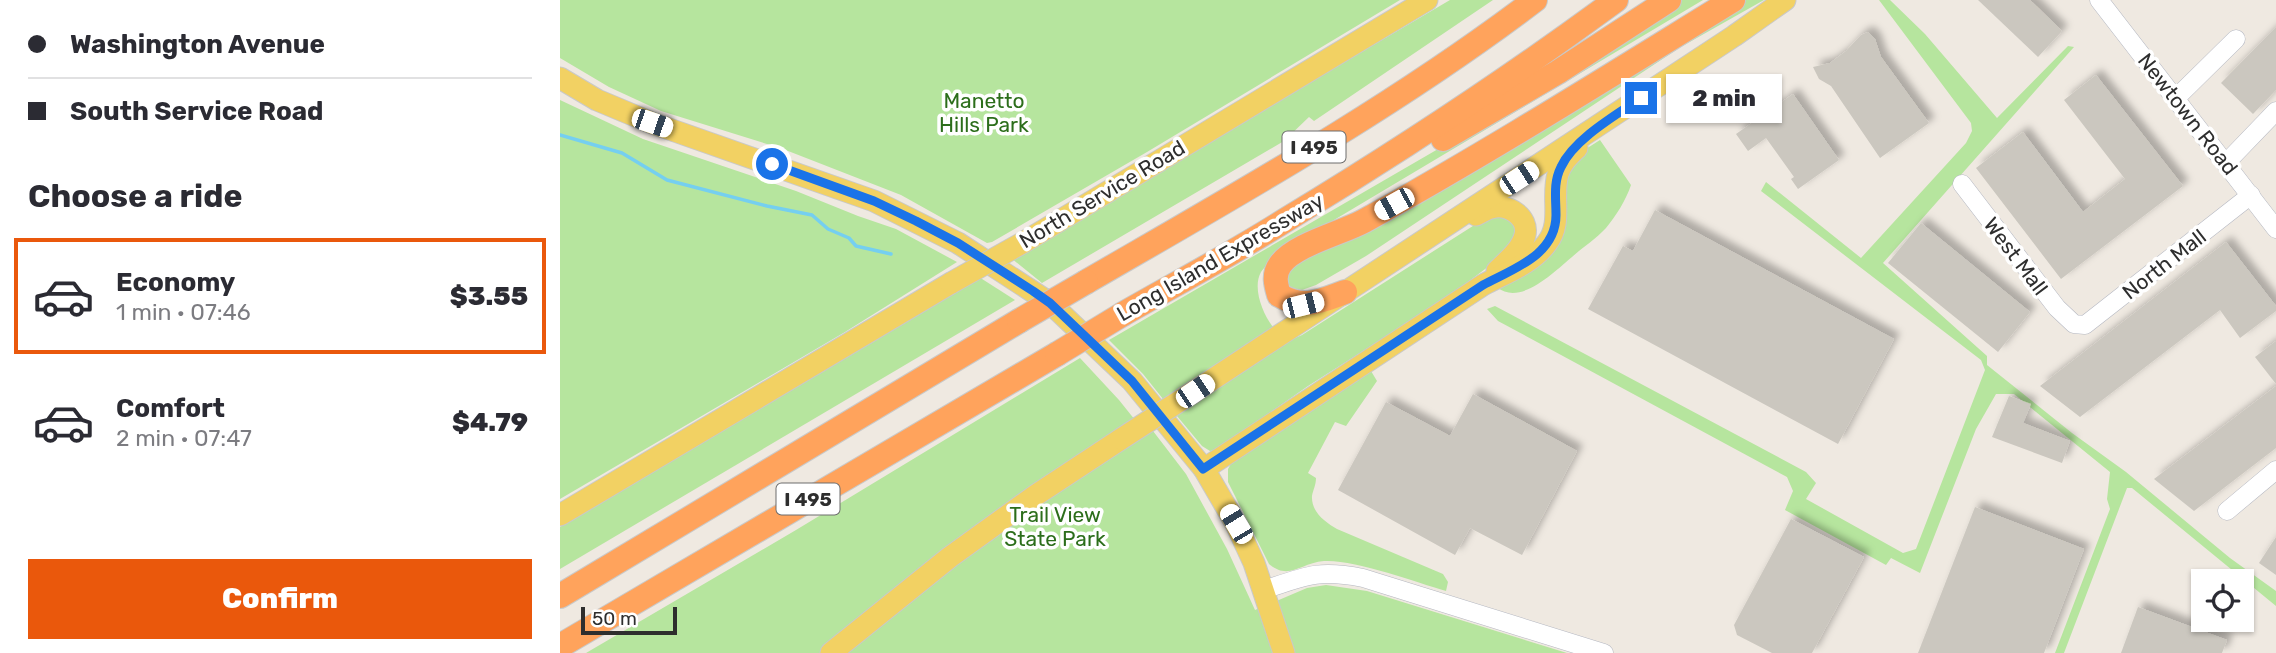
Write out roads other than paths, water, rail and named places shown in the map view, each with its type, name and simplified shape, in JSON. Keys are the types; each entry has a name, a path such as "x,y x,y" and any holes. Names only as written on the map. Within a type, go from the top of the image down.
{"highway":[{"name":"I 495","path":"560,596 1019,321 1262,180 1356,121 1535,0"},
{"name":"Long Island Expressway","path":"560,646 1283,222 1435,127 1616,0"},
{"path":"1283,222 1456,132 1558,72 1669,0"},
{"path":"1345,292 1303,305 1292,303 1279,295 1275,281 1280,265 1300,248 1348,229 1394,204 1732,0"}],"main road":[{"name":"North Service Road","path":"560,515 1024,242 1427,0"},
{"path":"831,653 950,558 1036,495 1724,44 1785,0"},
{"path":"560,78 597,100 652,123 874,201 958,243 1050,303 1132,381 1203,469 1236,524 1264,590 1284,653"},
{"path":"1203,469 1483,285 1526,263 1548,242 1555,226 1556,184 1564,160 1596,128"},
{"path":"1394,260 1490,208 1507,209 1525,224 1522,244 1483,285"}],"street":[{"name":"Newtown Road","path":"2099,0 2276,229"},
{"path":"2176,98 2236,39"},
{"path":"2225,163 2276,111"},
{"name":"West Mall","path":"1962,184 2057,309 2074,324"},
{"name":"North Mall","path":"2074,324 2085,326 2250,195"},
{"path":"2227,511 2276,470"},
{"path":"1264,590 1305,576 1336,573 1363,578 1604,653"}],"waterway":[{"path":"560,135 622,153 667,180 812,215 828,229 849,238 856,246 891,254"}],"park label":[{"name":"Manetto Hills Park","path":"984,112"},
{"name":"Trail View State Park","path":"1055,526"}]}
